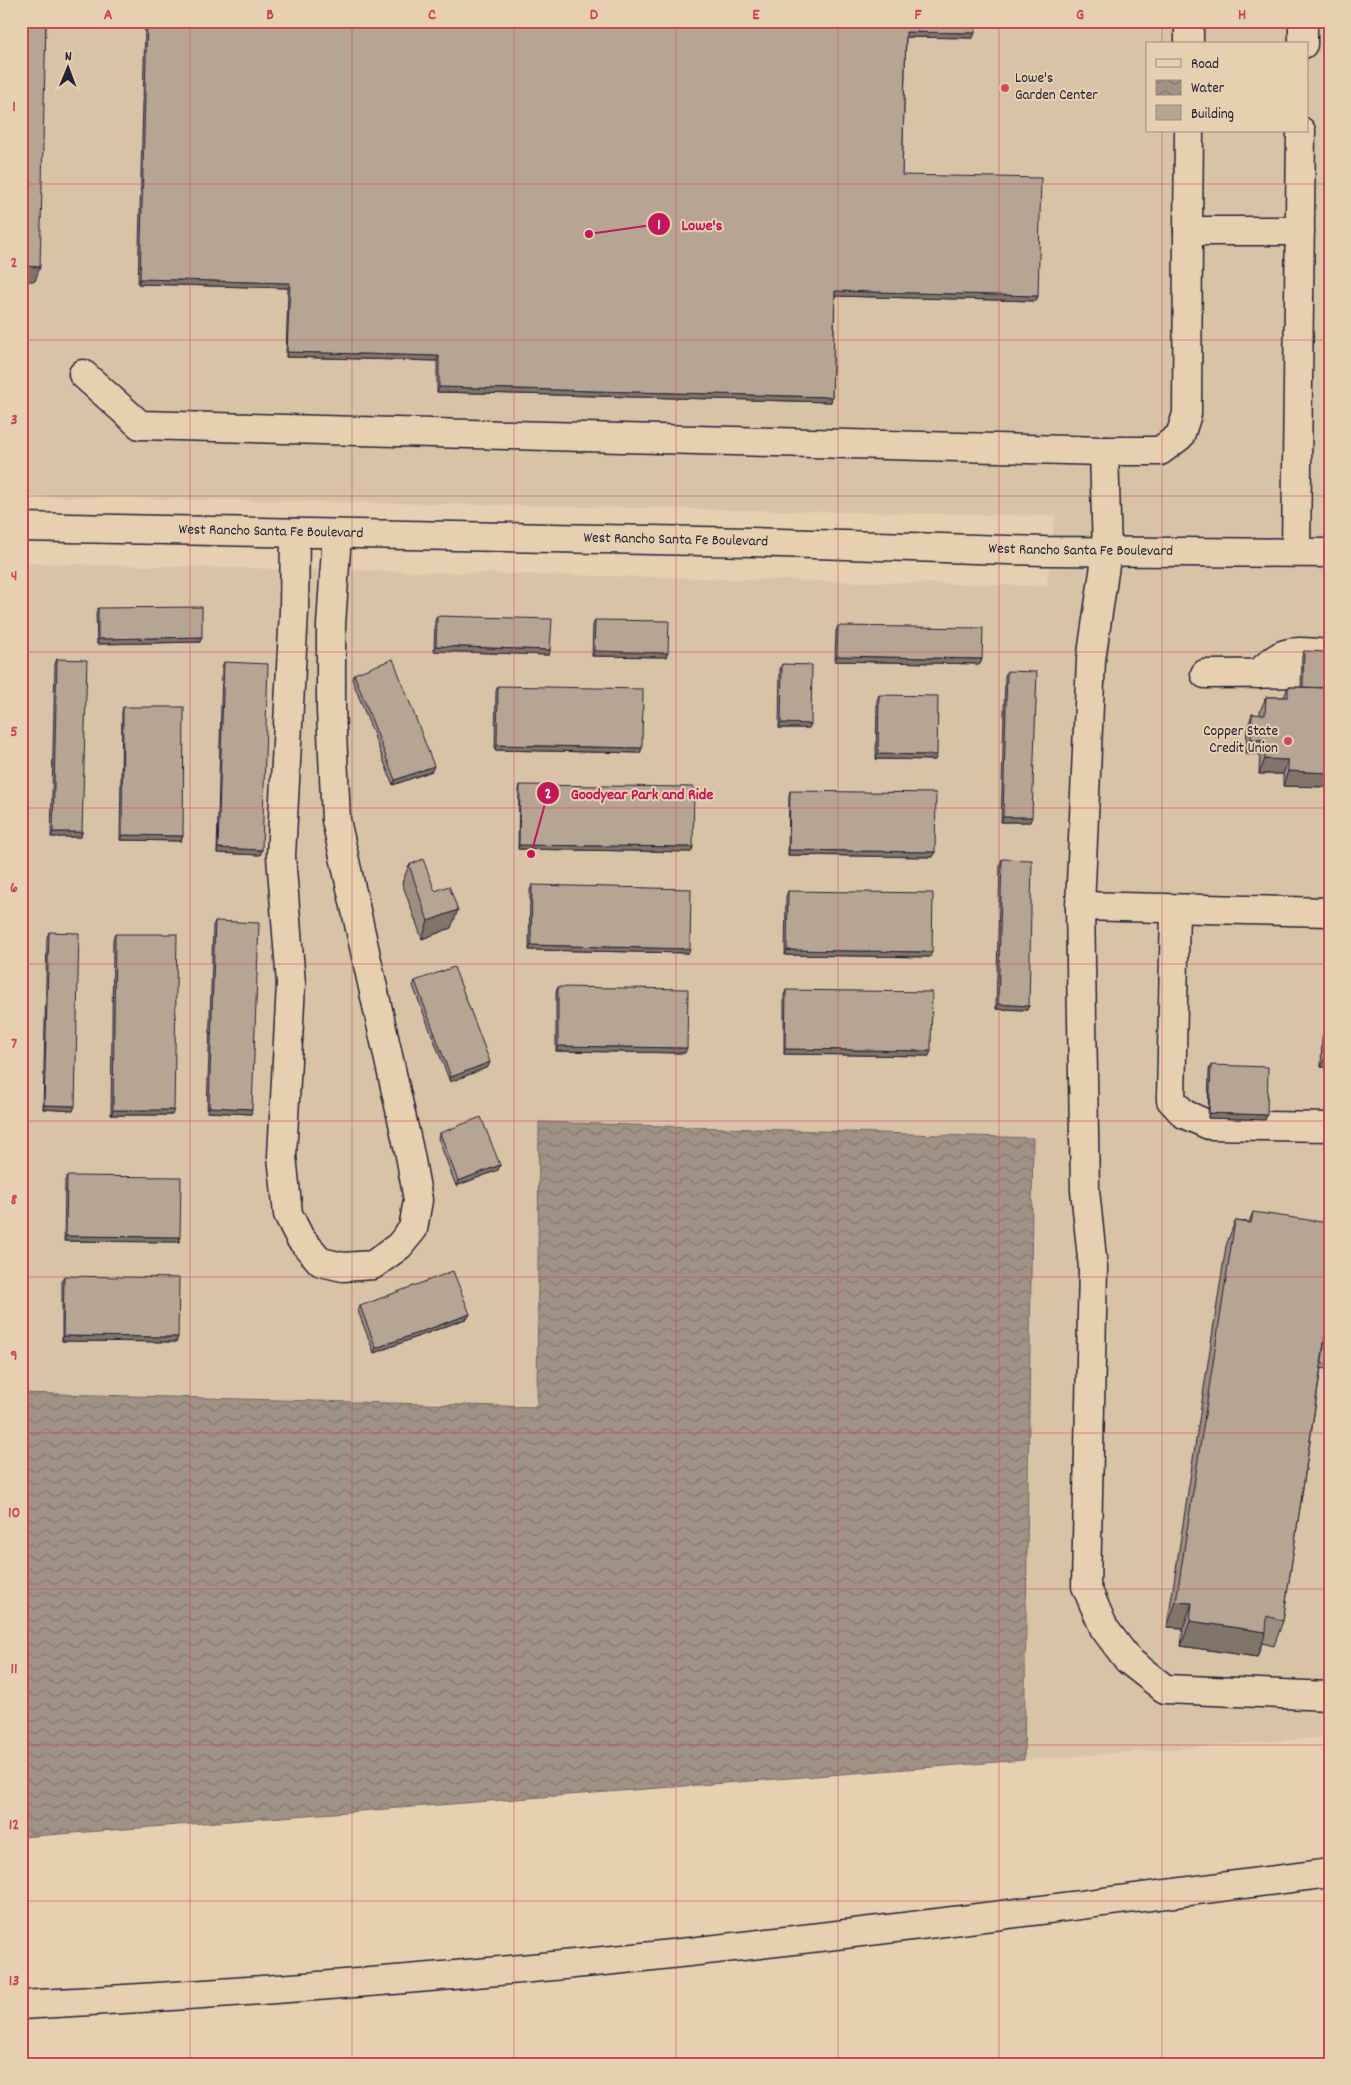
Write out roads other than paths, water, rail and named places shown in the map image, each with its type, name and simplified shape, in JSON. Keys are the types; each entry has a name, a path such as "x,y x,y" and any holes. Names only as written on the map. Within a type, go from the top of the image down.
{"main road":[{"path":"1189,21 1189,42"},
{"path":"1303,21 1303,42"},
{"path":"83,374 140,425 1160,451 1180,436 1187,414 1189,132"},
{"path":"1296,552 1301,132"},
{"path":"1188,231 1300,230"},
{"path":"1104,451 1107,552 1091,660 1080,906 1085,1190 1094,1268 1086,1586 1104,1628 1128,1660 1164,1689 1330,1696"},
{"name":"West Rancho Santa Fe Boulevard","path":"21,527 741,541 1107,552 1330,553"},
{"path":"295,533 294,611 281,856 291,984 282,1156 288,1214 300,1238 321,1262 343,1267 372,1264 399,1246 413,1229 418,1200 410,1155 336,820 331,701 331,625 337,534"},
{"path":"1258,675 1271,660 1280,654 1289,652 1330,654"},
{"path":"1205,674 1330,673"},
{"path":"1258,675 1276,683 1293,687 1330,689"},
{"path":"1080,906 1330,912"},
{"path":"1175,908 1171,1100 1184,1114 1209,1125 1330,1127"},
{"path":"21,2005 246,1992 632,1958 1035,1912 1330,1873"}],"water":[{"path":"539,1122 1033,1138 1024,1760 21,1837 21,1393 537,1407"}],"place":[{"name":"Lowe's Garden Center","path":"1005,88"},
{"name":"Lowe's","path":"589,234"},
{"name":"Copper State Credit Union","path":"1288,741"},
{"name":"Goodyear Park and Ride","path":"531,854"}]}
